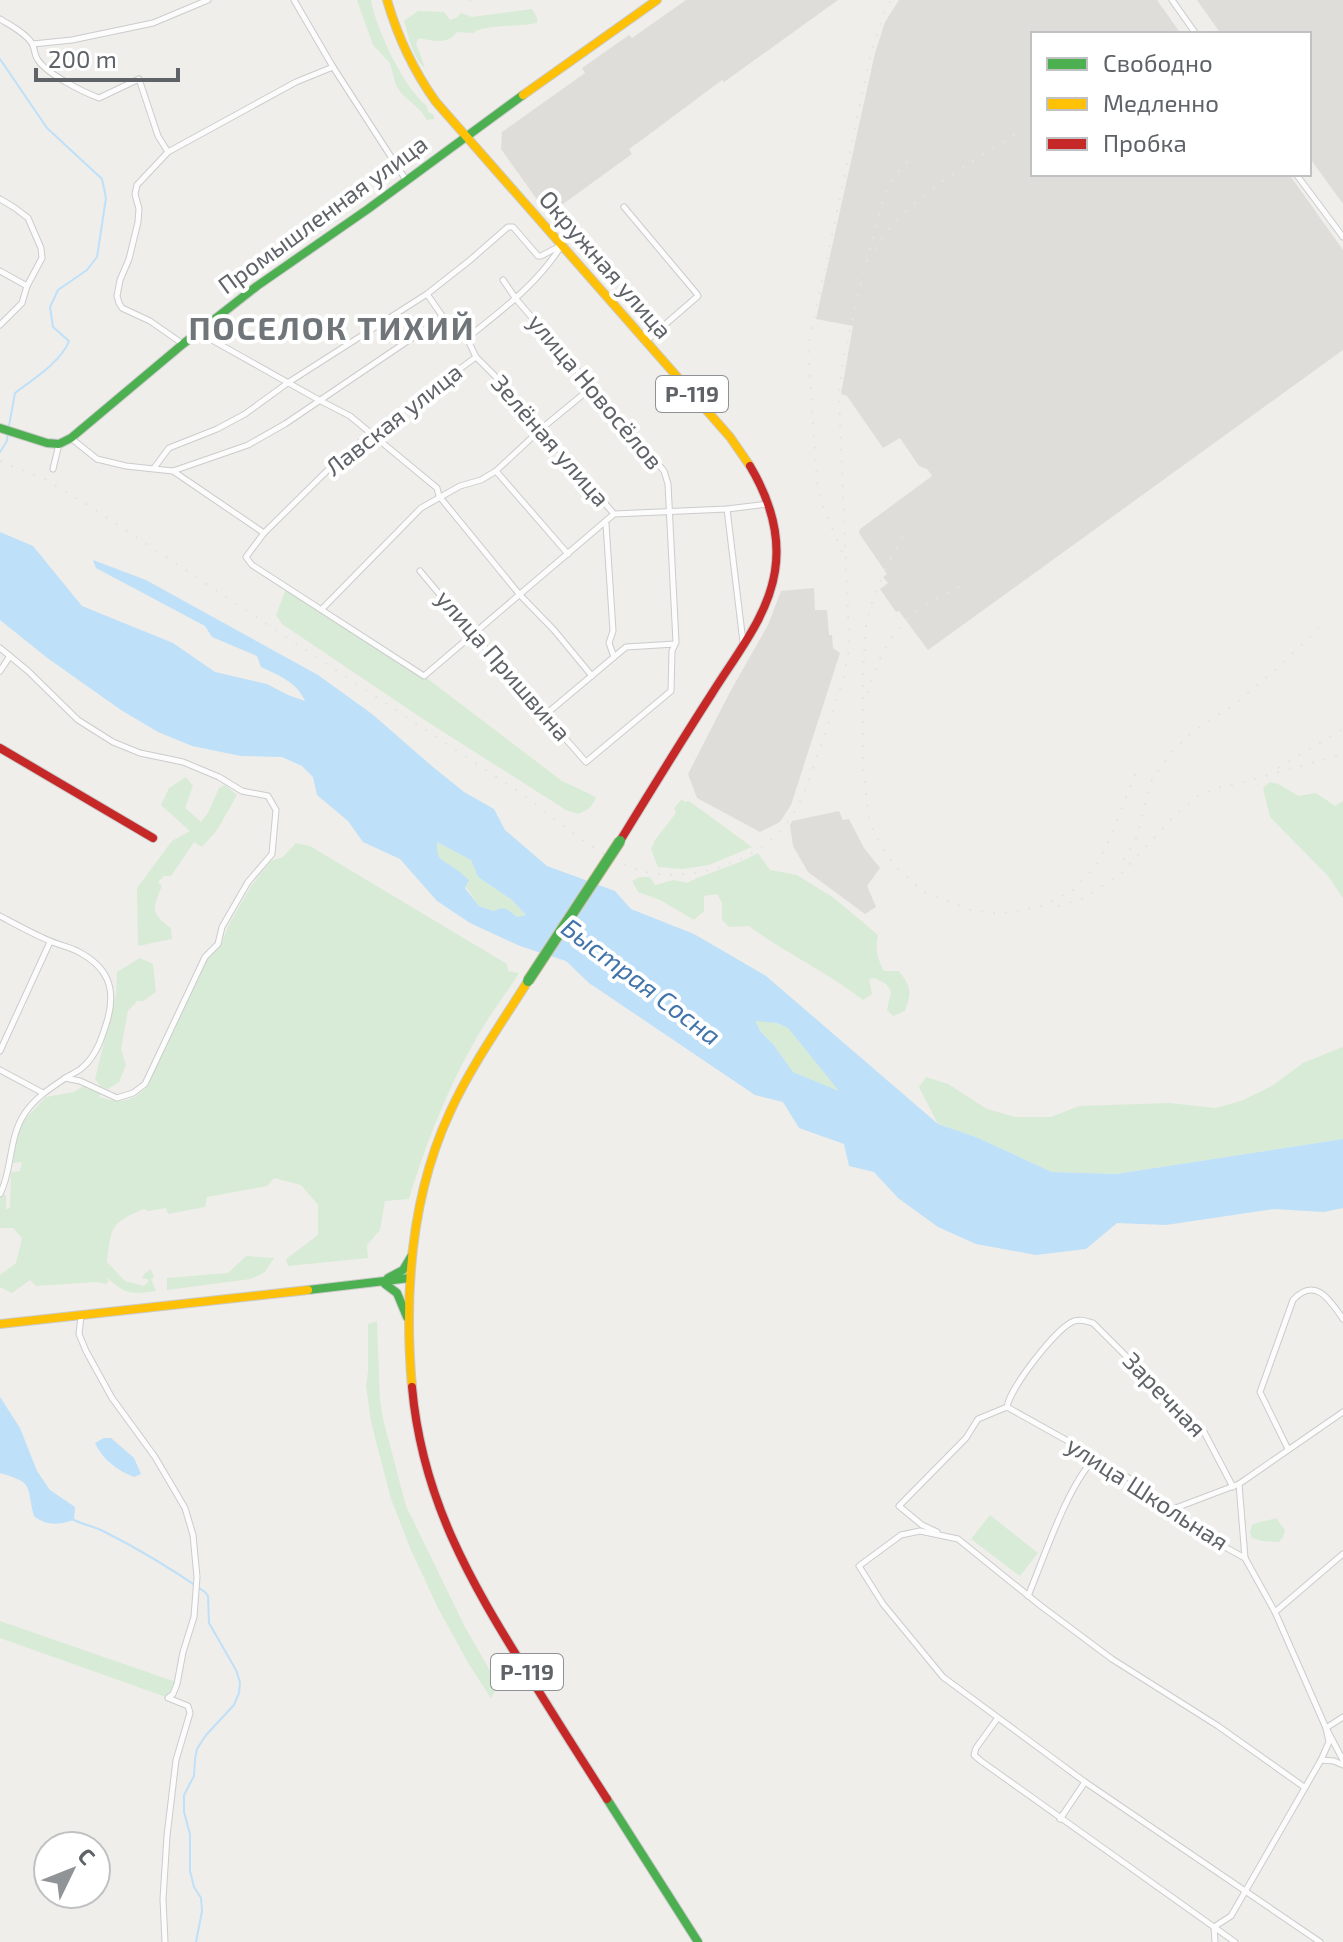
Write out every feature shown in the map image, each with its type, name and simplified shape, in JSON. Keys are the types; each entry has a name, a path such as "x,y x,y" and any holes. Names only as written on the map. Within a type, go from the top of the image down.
{"main road":[{"name":"Окружная улица","path":"387,0 401,45 415,74 436,102 746,458 764,489 776,538 776,570 767,602 744,643 459,1092 428,1169 412,1254"},
{"name":"Промышленная улица","path":"59,444 71,438 257,286 657,0"},
{"path":"0,428 59,444"},
{"path":"0,748 153,838"},
{"path":"381,1282 403,1270 412,1254"},
{"name":"Р-119","path":"412,1254 410,1323 413,1410 434,1497 455,1548 517,1657 698,1942"},
{"path":"0,1324 410,1278"},
{"path":"381,1282 398,1292 410,1323"}],"street":[{"path":"33,44 72,40 153,23 208,0"},
{"path":"294,0 406,180"},
{"path":"1172,0 1195,32"},
{"path":"0,19 33,44 37,60 48,70 82,92 99,98 139,79 158,136 168,152"},
{"path":"183,344 150,321 122,308 119,303 120,280 138,222 137,185 168,152 296,82 333,67"},
{"path":"1297,176 1343,237"},
{"path":"0,199 28,218 42,258 22,303 0,325"},
{"path":"624,207 698,296 645,341"},
{"path":"154,468 169,448 245,414 289,382 427,294 508,227 513,227 538,256 561,246"},
{"path":"467,338 516,299 542,273 561,246"},
{"path":"0,271 27,286"},
{"name":"улица Новосёлов","path":"503,280 664,471 668,484 675,644 671,691 586,762"},
{"name":"Зелёная улица","path":"427,294 443,317 467,338 476,357 614,514"},
{"path":"173,471 248,445 285,424 443,317"},
{"path":"205,327 212,340 350,416 437,488 439,496 520,595 592,676"},
{"name":"Лавская улица","path":"322,609 252,565 246,557 264,533 344,454 476,357"},
{"path":"592,387 496,471 439,496 421,508 322,609 424,676 614,514 769,504"},
{"path":"71,438 97,459 173,471 264,533"},
{"path":"53,469 59,444"},
{"path":"496,471 568,554"},
{"path":"727,509 744,643"},
{"path":"606,523 613,631 609,643 614,657"},
{"name":"улица Пришвина","path":"420,571 586,762"},
{"path":"545,715 626,647 675,644"},
{"path":"0,648 78,720 113,742 140,753 183,762 219,777 242,791 268,796 276,810 272,854 248,882 222,927 218,944 205,957 145,1084 133,1093 117,1098 80,1081 65,1078"},
{"path":"0,671 10,656"},
{"path":"0,916 50,942 79,952 100,967 111,984 111,1009 103,1037 83,1067 43,1093 22,1117 8,1162 7,1181 0,1194"},
{"path":"0,1051 50,942"},
{"path":"0,1070 43,1093"},
{"path":"1288,1449 1260,1392 1293,1300 1300,1292 1310,1290 1323,1293 1343,1319"},
{"path":"81,1316 79,1334 86,1351 112,1398 155,1457 185,1508 193,1535 197,1577 194,1617 177,1684 168,1698 188,1706 190,1713 176,1760 167,1836 163,1899 165,1942"},
{"name":"Заречная","path":"1007,1407 1017,1382 1070,1323 1079,1319 1093,1323 1203,1430 1236,1485"},
{"path":"950,1537 922,1525 899,1506 966,1438 978,1419 1007,1407"},
{"name":"улица Школьная","path":"1007,1407 1143,1487 1212,1540 1245,1558"},
{"path":"1173,1509 1236,1485 1343,1412"},
{"path":"1028,1596 1071,1495 1086,1467 1095,1458"},
{"path":"1236,1485 1245,1558 1275,1612 1343,1762"},
{"path":"1304,1787 1218,1726 1112,1659 958,1539 920,1531 901,1535 859,1566 883,1604 943,1677 1085,1782 1320,1942"},
{"path":"1275,1612 1343,1554"},
{"path":"1326,1728 1343,1717"},
{"path":"997,1719 974,1755 1235,1942"},
{"path":"1214,1927 1231,1916 1321,1760 1329,1742 1326,1728"},
{"path":"1321,1760 1343,1762"},
{"path":"1060,1819 1085,1782"},
{"path":"1214,1927 1215,1942"}],"shaded area":[{"path":"686,0 838,0 724,82 722,80 629,149 632,154 548,215 501,149 502,132 585,73 582,68"},
{"path":"899,0 1157,0 1180,32 1031,32 1031,176 1290,176 1343,250 1343,350 928,650 880,589 888,583 883,577 887,574 859,533 860,529 932,476 927,469 919,466 900,438 883,448 847,396 841,394 853,326 816,319 875,53 885,22"},
{"path":"1197,0 1343,0 1343,204 1311,160 1311,32 1220,32"},
{"path":"814,588 815,610 827,610 829,635 832,635 833,648 840,653 791,805 780,822 760,832 697,798 688,774 768,625 781,591"},
{"path":"839,811 843,820 849,819 864,848 880,868 867,886 876,907 865,914 808,872 793,846 792,821"}],"green space":[{"path":"357,0 371,0 378,26 392,57 434,119 427,120 401,93 390,63 373,45"},
{"path":"532,9 537,23 485,28 473,33 457,32 445,40 419,38 416,43 425,68 414,53 404,21 418,11 444,12 450,20 461,13 472,17"},
{"path":"287,586 424,676 562,781 596,797 591,806 578,814 566,810 282,624 276,615"},
{"path":"186,777 193,786 185,808 201,822 219,788 225,785 237,795 217,830 202,847 194,842 171,876 164,876 158,882 162,886 155,910 171,928 172,939 138,946 137,888 172,841 190,831 161,805 169,788"},
{"path":"1270,782 1299,796 1316,793 1335,806 1343,801 1343,898 1328,876 1270,817 1263,788"},
{"path":"682,799 752,847 709,865 683,869 658,867 651,849"},
{"path":"437,842 471,860 478,877 512,900 526,915 517,917 507,909 494,911 479,906 452,866 442,862 437,854"},
{"path":"296,843 310,846 507,964 508,971 519,973 475,1040 453,1084 424,1152 409,1199 385,1201 380,1230 367,1245 368,1258 288,1266 286,1259 318,1235 318,1205 301,1185 274,1178 267,1186 207,1197 205,1207 168,1214 166,1208 144,1209 118,1223 110,1241 107,1262 125,1281 144,1286 149,1281 142,1278 151,1269 156,1291 128,1292 105,1276 109,1281 106,1284 36,1286 30,1280 12,1293 0,1287 0,1275 16,1263 22,1238 13,1228 0,1228 0,1199 3,1194 6,1196 6,1209 10,1208 11,1172 20,1171 22,1162 13,1163 22,1123 46,1097 74,1092 83,1086 101,1093 99,1097 119,1101 136,1096 147,1087 208,958 221,945 251,886 271,861 283,857"},
{"path":"758,853 770,870 797,875 834,898 878,935 877,953 884,971 899,971 908,986 905,1011 893,1016 887,1010 891,991 875,978 869,979 872,994 863,1000 749,926 729,927 722,920 722,903 717,894 704,896 704,911 694,920 660,900 638,892 632,881 650,877 655,885 674,880 687,883"},
{"path":"140,958 153,964 156,992 143,1001 137,1001 128,1011 121,1049 126,1065 119,1082 108,1089 101,1087 95,1079 116,994 117,972"},
{"path":"754,1020 788,1028 841,1092 793,1072"},
{"path":"1343,1047 1343,1139 1116,1174 1052,1172 976,1137 938,1124 919,1087 926,1077 948,1084 987,1109 1015,1117 1051,1117 1079,1106 1170,1103 1215,1108 1241,1101 1272,1086 1303,1063"},
{"path":"246,1256 274,1258 265,1272 251,1279 167,1290 167,1278 228,1273"},
{"path":"377,1321 380,1400 406,1506 465,1627 498,1685 491,1698 438,1608 391,1499 371,1422 366,1386 368,1324"},
{"path":"990,1515 1038,1553 1020,1576 971,1539"},
{"path":"1276,1518 1285,1530 1279,1542 1252,1538 1252,1525"},
{"path":"0,1621 176,1682 166,1697 0,1638"}],"water":[{"name":"Быстрая Сосна","path":"0,532 33,546 82,606 173,643 215,672 267,684 305,701 292,684 261,667 257,656 212,637 205,626 96,568 93,560 146,580 318,675 372,714 464,792 494,809 505,830 547,866 615,891 631,909 694,934 766,976 938,1124 976,1137 1052,1172 1116,1174 1343,1139 1343,1208 1324,1212 1274,1209 1166,1225 1117,1223 1086,1249 1036,1255 976,1244 938,1227 898,1198 874,1172 849,1166 844,1144 799,1128 783,1102 755,1095 589,983 566,961 520,946 470,923 437,901 400,859 363,842 348,821 317,795 313,777 302,766 282,757 241,756 192,746 158,732 46,657 0,620","holes":["437,842 471,860 478,877 512,900 526,915 517,917 507,909 494,911 479,906 465,888 469,880 440,858","755,1021 777,1023 788,1028 839,1091 793,1072"]},
{"path":"0,1397 20,1428 37,1471 50,1490 75,1507 74,1520 53,1524 43,1522 34,1516 27,1486 19,1479 0,1473"},
{"path":"111,1438 134,1458 141,1474 134,1477 106,1459 95,1443"}],"waterway":[{"path":"0,59 47,128 102,179 106,198 97,257 87,270 58,290 50,307 53,327 69,341 53,363 15,393 9,426"},
{"path":"0,452 7,441 8,432"},
{"path":"74,1520 129,1545 205,1592 208,1596 209,1623 240,1682 234,1705 197,1749 194,1776 184,1795 184,1812 190,1834 190,1871 201,1898 202,1911 196,1942"}],"railway":[{"path":"469,0 480,0"},
{"path":"842,552 824,509 817,482 808,347 871,53 891,0"},
{"path":"875,249 903,214 921,198 1018,132"},
{"path":"0,461 45,479 91,507 522,794 603,853 633,868 652,873 673,875 716,868 757,850 787,823 808,782 843,679 849,648 839,394 843,361 883,200 894,176 910,159"},
{"path":"903,537 886,567 870,608 863,672 863,765 869,821 879,843 896,867 924,892 971,910 999,914 1043,906 1073,890 1096,866 1139,765"},
{"path":"868,693 875,670 892,637 922,607 962,585"},
{"path":"1123,860 1136,839 1152,780 1171,753 1192,732 1235,704 1319,628"},
{"path":"1278,768 1343,729"},
{"path":"1058,906 1082,899 1121,874 1174,816 1199,795 1343,754"}],"traffic: fast":[{"path":"0,428 47,443 59,444 71,438 257,286 523,95"},
{"path":"528,981 620,841"},
{"path":"388,1278 403,1270 412,1255"},
{"path":"308,1290 410,1278"},
{"path":"385,1284 397,1293 407,1317"},
{"path":"607,1799 698,1942"}],"traffic: slow":[{"path":"387,0 407,53 436,102 730,437 750,466"},
{"path":"523,95 657,0"},
{"path":"412,1387 410,1282 413,1246 426,1177 458,1095 528,981"},
{"path":"0,1324 308,1290"}],"traffic: jam":[{"path":"620,841 749,636 771,588 776,557 775,530 768,503 750,466"},
{"path":"0,748 153,838"},
{"path":"412,1387 426,1466 438,1503 468,1572 607,1799"}],"district":[{"name":"ПОСЕЛОК ТИХИЙ","path":"332,329"}]}
